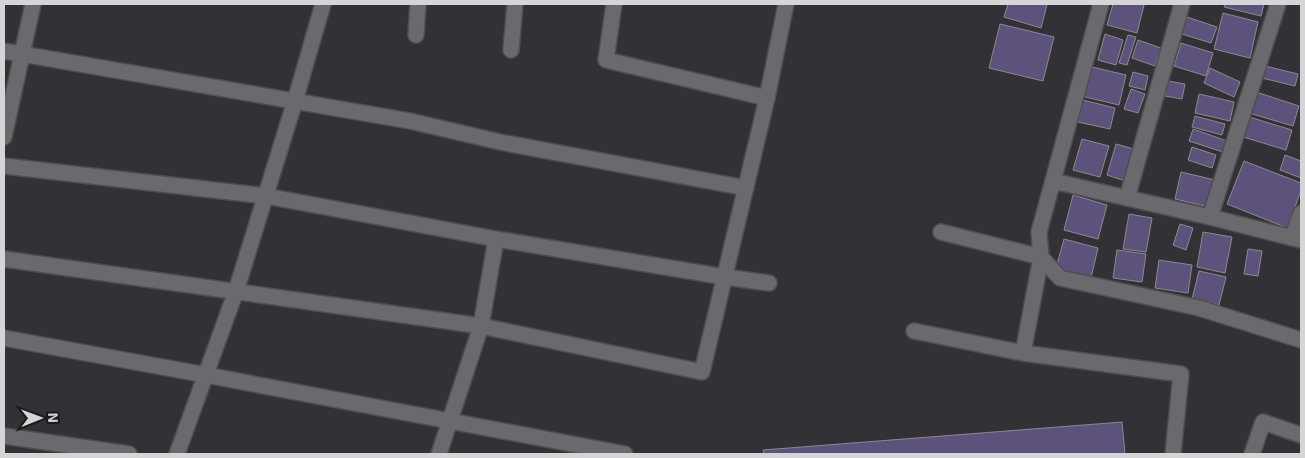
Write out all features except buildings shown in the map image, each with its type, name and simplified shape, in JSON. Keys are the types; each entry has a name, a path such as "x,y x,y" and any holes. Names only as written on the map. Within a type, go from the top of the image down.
{"street":[{"path":"4,137 33,4"},
{"path":"177,454 236,292 323,4"},
{"path":"416,35 418,4"},
{"path":"511,50 515,4"},
{"path":"614,4 606,60 767,98"},
{"path":"4,259 481,326 702,372 767,98 786,4"},
{"path":"1023,353 1041,256 1039,232 1101,4"},
{"path":"1127,198 1182,4"},
{"path":"1210,217 1278,4"},
{"path":"4,51 410,121 500,142 746,188"},
{"path":"4,166 266,196 496,239 769,283"},
{"path":"1053,181 1296,239 1301,213"},
{"path":"941,232 1041,256 1060,278 1199,308 1301,340"},
{"path":"439,454 481,326 496,239"},
{"path":"914,331 1023,353 1181,374 1173,454"},
{"path":"4,338 206,374 625,454"},
{"path":"1252,454 1263,422 1301,435"},
{"path":"4,436 129,454"}]}
